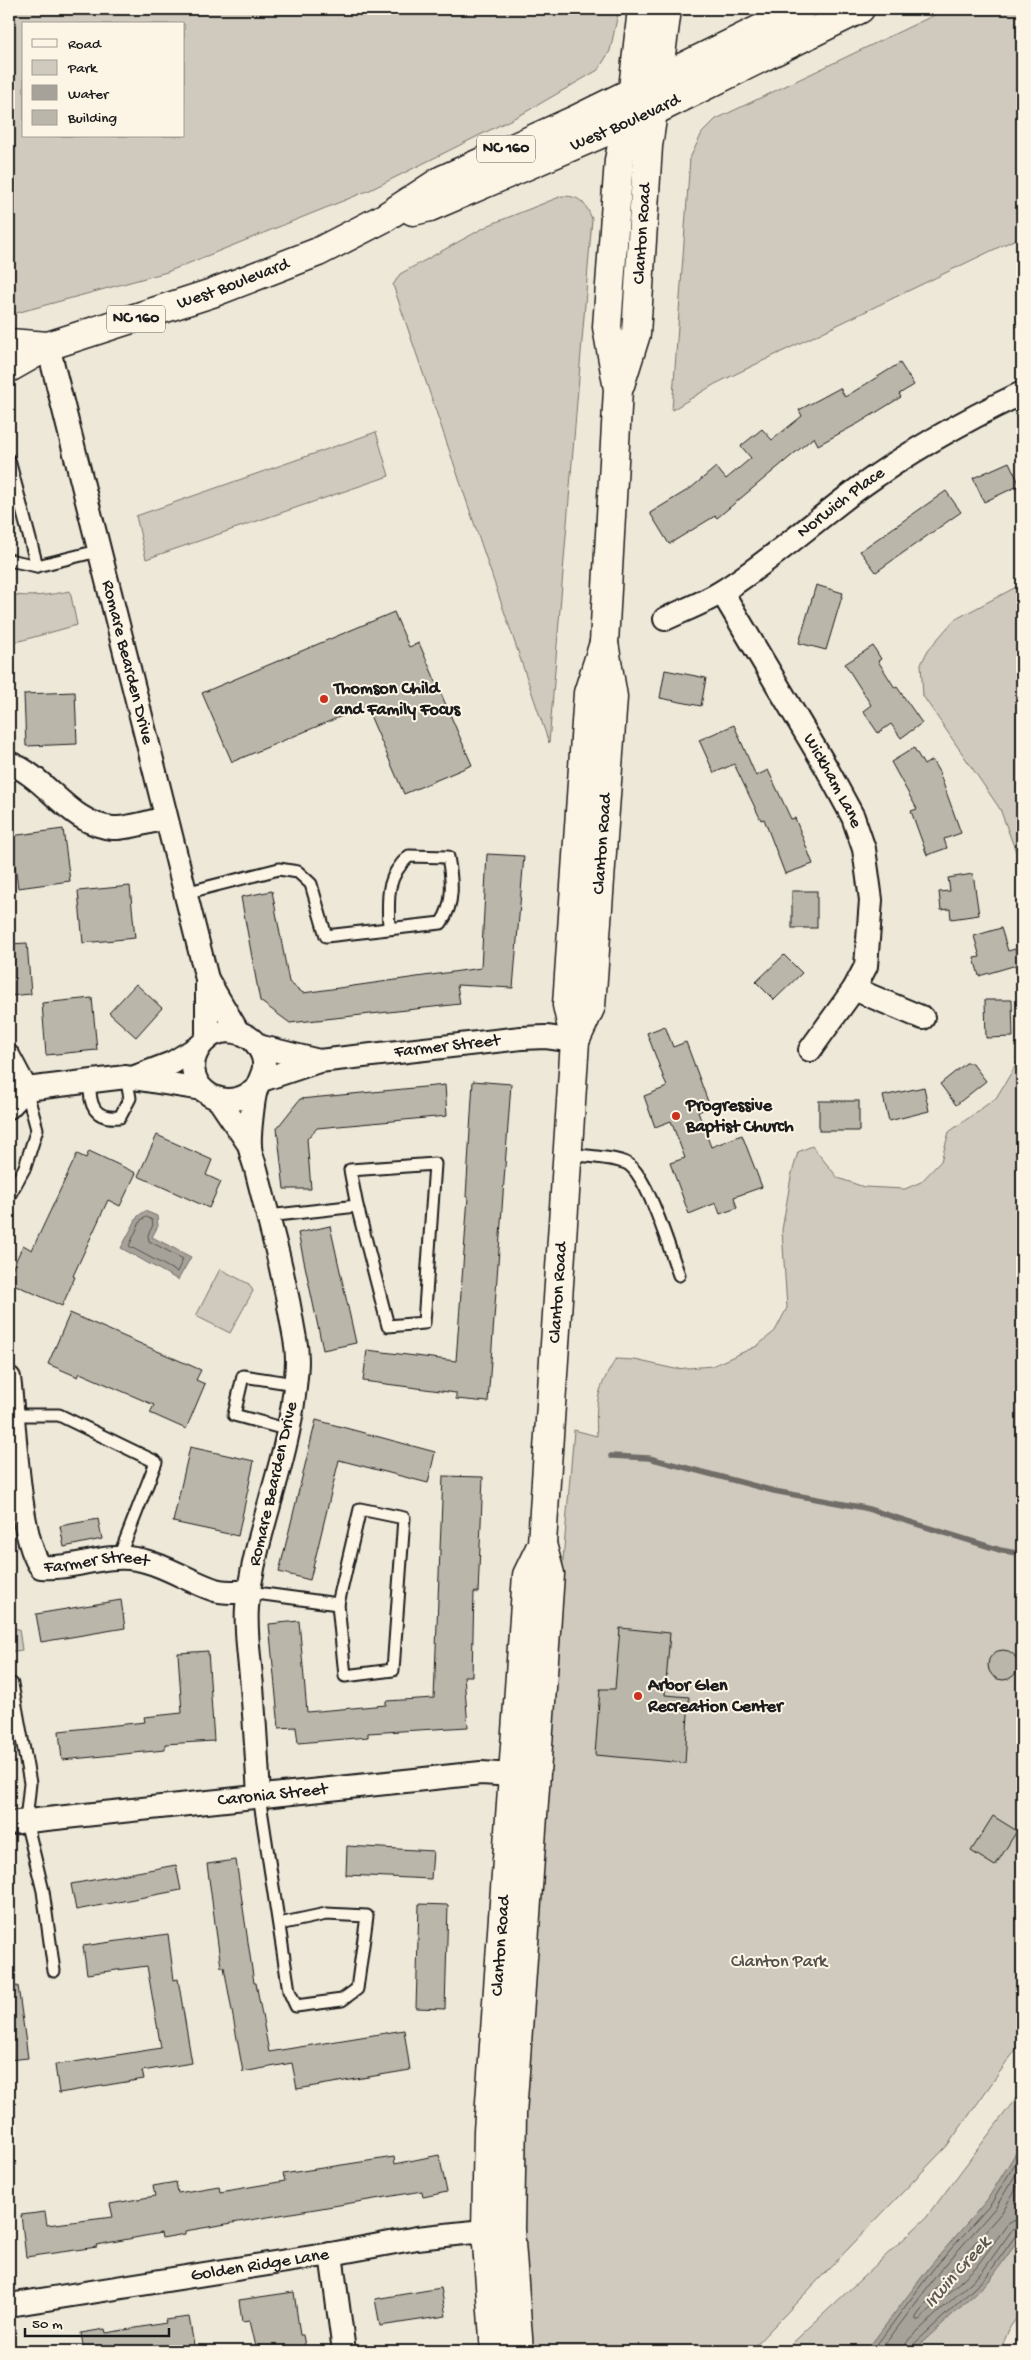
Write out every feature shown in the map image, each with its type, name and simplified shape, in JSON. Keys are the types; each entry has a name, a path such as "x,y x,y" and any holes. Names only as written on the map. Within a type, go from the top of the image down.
{"main road":[{"name":"Clanton Road","path":"519,2351 498,2230 488,2131 524,1775 527,1575 542,1544 575,1041 590,1006 613,697 604,644 618,389 608,326 619,160 633,90 642,9"},
{"name":"Clanton Road","path":"618,389 636,334 652,112 666,9"},
{"name":"West Boulevard","path":"384,218 430,207 652,112 860,9"},
{"name":"West Boulevard","path":"9,368 48,346 212,293 318,252 384,218 442,180 575,120 784,13"},
{"name":"West Boulevard","path":"9,343 48,346"},
{"name":"Clanton Road","path":"495,2351 498,2230"}],"street":[{"name":"Romare Bearden Drive","path":"48,346 207,980 238,1032"},
{"name":"Norwich Place","path":"666,619 722,592 782,550 858,489 907,455 976,415 1022,392"},
{"name":"Wickham Lane","path":"722,592 826,767 853,817 864,849 871,900 866,966 854,989 810,1050"},
{"path":"9,763 27,772 77,813 94,823 113,828 166,818"},
{"name":"Romare Bearden Drive","path":"203,1042 207,980"},
{"path":"854,989 923,1018"},
{"path":"9,1107 26,1089 130,1078 172,1063 216,1033 228,1031 238,1032 250,1037 258,1046 263,1056 265,1068 259,1084 239,1100 130,1078"},
{"name":"Farmer Street","path":"259,1084 319,1061 520,1038 546,1037 575,1041"},
{"path":"203,1042 195,1056 194,1068 196,1079 210,1094"},
{"name":"Farmer Street","path":"258,1046 319,1061"},
{"path":"9,1058 26,1089"},
{"name":"Romare Bearden Drive","path":"259,1084 250,1146 282,1266 296,1345 295,1384 289,1430 250,1592 247,1629 259,1796"},
{"name":"Romare Bearden Drive","path":"210,1094 250,1146"},
{"name":"Farmer Street","path":"9,1378 18,1464 29,1541 35,1559 41,1567 53,1568 119,1557 138,1559 217,1590 250,1592"},
{"name":"Caronia Street","path":"17,1822 480,1773 524,1775"},
{"name":"Golden Ridge Lane","path":"9,2305 331,2254 417,2238 498,2230"},
{"path":"331,2254 344,2351"}],"lane":[{"path":"9,460 37,566"},
{"path":"9,560 37,566 98,551"},
{"path":"186,893 279,869 298,872 311,884 326,936 441,922 448,913 452,878 448,857 409,856 397,867 388,896 389,928"},
{"path":"90,1082 91,1103 97,1113 109,1118 120,1117 130,1098 130,1078"},
{"path":"9,1196 25,1167 37,1129 26,1089"},
{"path":"568,1154 626,1163 636,1171 647,1192 679,1275"},
{"path":"435,1164 424,1323 388,1326 357,1206 350,1170 435,1164"},
{"path":"268,1216 357,1206"},
{"path":"289,1430 234,1415 243,1376 295,1384"},
{"path":"13,1415 59,1415 156,1462 119,1557"},
{"path":"360,1509 404,1518 393,1670 345,1676 338,1604 360,1509"},
{"path":"250,1592 338,1604"},
{"path":"12,1684 30,1783 17,1822 43,1891 54,1971"},
{"path":"259,1796 289,1991 296,2006 342,2000 357,1989 367,1916 326,1914 279,1924"}],"green space":[{"path":"9,9 619,9 610,51 598,70 524,113 370,190 167,272 9,315"},
{"path":"947,9 1022,9 1022,236 715,384 672,410 690,158 702,133 716,119"},
{"path":"562,196 573,197 581,201 592,219 549,743 393,285 400,274 489,225"},
{"path":"376,432 389,476 146,559 136,516"},
{"path":"1018,586 1022,586 1022,868 1000,809 923,696 921,664 928,650 954,620"},
{"path":"70,591 77,625 9,644 9,594 40,596"},
{"name":"Clanton Park","path":"1022,1055 1022,2041 947,2146 750,2351 530,2351 524,2256 524,2130 550,1714 574,1430 597,1436 596,1414 599,1396 605,1379 616,1359 635,1360 675,1369 712,1366 757,1346 775,1331 787,1308 782,1230 791,1177 798,1152 812,1146 838,1178 864,1187 905,1189 921,1182 941,1161 949,1132 996,1098"},
{"path":"220,1269 249,1284 253,1291 230,1333 196,1316"},
{"path":"9,1628 19,1629 22,1650 9,1652"},
{"path":"1022,2090 1022,2311 1010,2327 1000,2351 784,2351 926,2218"}],"water":[{"path":"145,1211 157,1216 158,1226 152,1237 191,1257 178,1280 121,1248 138,1216"},
{"name":"Irwin Creek","path":"1022,2143 1022,2235 990,2280 913,2351 866,2351 931,2265 987,2200"}],"building":[{"path":"900,363 914,385 899,394 901,397 818,445 814,437 717,518 715,516 669,544 650,513 691,488 716,467 726,479 751,458 741,446 762,429 772,440 802,416 799,410 840,388 845,397"},
{"path":"1009,462 1020,485 984,502 973,478"},
{"path":"946,491 961,512 876,572 860,551"},
{"path":"816,585 843,593 826,650 799,643"},
{"name":"Thomson Child and Family Focus","path":"394,612 409,647 419,643 472,765 404,794 366,706 232,762 202,693"},
{"path":"873,646 881,659 878,661 895,688 897,687 922,723 901,738 891,724 878,733 863,711 871,705 845,664"},
{"path":"665,670 706,678 701,706 660,698"},
{"path":"75,692 77,744 26,746 24,694"},
{"path":"734,725 756,776 768,770 791,819 795,818 813,864 785,874 764,819 761,820 734,764 714,773 699,740"},
{"path":"914,748 924,765 932,760 939,772 961,833 944,839 947,848 927,855 911,811 917,809 891,762"},
{"path":"63,829 70,881 18,888 11,836"},
{"path":"487,854 524,856 513,988 457,985 460,1004 290,1023 260,1001 241,897 272,891 289,982 303,993 481,968"},
{"path":"973,874 979,915 951,919 950,909 941,910 939,892 950,891 948,878"},
{"path":"130,886 135,938 83,943 78,891"},
{"path":"792,891 817,891 817,928 792,928"},
{"path":"1001,928 1008,951 1015,949 1020,964 979,976 974,958 980,957 974,936"},
{"path":"27,943 31,994 9,996 9,944"},
{"path":"784,955 802,973 774,1000 756,982"},
{"path":"136,984 162,1008 136,1037 109,1013"},
{"path":"92,998 97,1050 46,1055 42,1003"},
{"path":"985,1000 1012,1000 1013,1037 986,1038"},
{"name":"Progressive Baptist Church","path":"665,1026 673,1047 686,1042 710,1107 698,1112 711,1147 742,1135 762,1187 734,1197 737,1208 720,1214 716,1203 689,1214 670,1163 685,1158 671,1121 655,1127 644,1096 667,1087 647,1033"},
{"path":"966,1063 972,1063 986,1081 956,1105 940,1084"},
{"path":"473,1081 511,1084 488,1402 456,1399 456,1393 363,1381 367,1350 456,1361 468,1197 466,1197"},
{"path":"445,1085 447,1116 317,1128 307,1139 311,1189 284,1189 277,1128 300,1099"},
{"path":"924,1087 929,1111 889,1121 883,1096"},
{"path":"819,1101 859,1101 859,1131 819,1131"},
{"path":"157,1135 212,1160 206,1175 221,1182 209,1208 138,1176"},
{"path":"89,1151 136,1173 120,1206 108,1200 73,1276 75,1277 62,1306 9,1282 9,1276 23,1245 32,1250 77,1154 86,1158"},
{"path":"330,1226 356,1343 323,1350 298,1233"},
{"path":"70,1313 201,1370 196,1380 205,1384 186,1429 150,1413 154,1405 80,1373 78,1377 48,1364"},
{"path":"316,1420 435,1452 428,1483 339,1460 310,1580 279,1572"},
{"path":"190,1447 254,1461 238,1536 173,1522"},
{"path":"443,1476 483,1477 478,1593 474,1592 472,1676 464,1676 468,1727 368,1733 368,1737 298,1743 296,1727 279,1728 269,1624 299,1621 307,1712 386,1705 386,1701 434,1698"},
{"path":"98,1519 102,1539 64,1547 60,1526"},
{"path":"121,1600 125,1628 41,1642 36,1614"},
{"name":"Arbor Glen Recreation Center","path":"620,1628 670,1633 665,1695 689,1697 685,1763 595,1755 600,1689 615,1689"},
{"path":"1003,1650 1014,1654 1018,1665 1014,1676 1003,1680 992,1676 988,1665 992,1654"},
{"path":"208,1651 214,1741 165,1744 165,1750 62,1760 59,1731 145,1722 144,1717 182,1713 178,1653"},
{"path":"993,1816 1017,1831 995,1866 971,1851"},
{"path":"347,1846 433,1851 431,1879 346,1875"},
{"path":"236,1860 254,1983 256,1983 269,2052 404,2030 410,2070 297,2089 292,2063 243,2072 224,1967 221,1967 207,1864"},
{"path":"176,1865 181,1890 76,1910 71,1884"},
{"path":"419,1904 448,1905 445,2009 416,2008"},
{"path":"168,1934 174,1980 178,1979 192,2063 142,2071 144,2079 59,2093 55,2065 161,2048 147,1966 87,1974 83,1946"},
{"path":"18,1986 28,2058 9,2060 9,1987"},
{"path":"439,2155 447,2192 423,2197 422,2191 185,2231 185,2234 162,2238 161,2233 96,2245 97,2247 26,2257 21,2215 45,2212 47,2225 113,2217 110,2204 155,2196 153,2186 176,2182 178,2193 219,2186 220,2192 285,2181 283,2174 394,2157 395,2164"},
{"path":"441,2288 446,2316 380,2326 375,2299"},
{"path":"294,2292 300,2335 303,2335 306,2351 257,2351 250,2321 242,2322 239,2300"},
{"path":"189,2317 195,2351 84,2351 81,2333 105,2329 106,2333 166,2323 165,2320"}],"waterway":[{"path":"611,1456 649,1458 774,1491 865,1508 1000,1550 1022,1554"}],"place":[{"name":"Thomson Child and Family Focus","path":"324,699"},
{"name":"Progressive Baptist Church","path":"676,1116"},
{"name":"Arbor Glen Recreation Center","path":"638,1696"}]}
